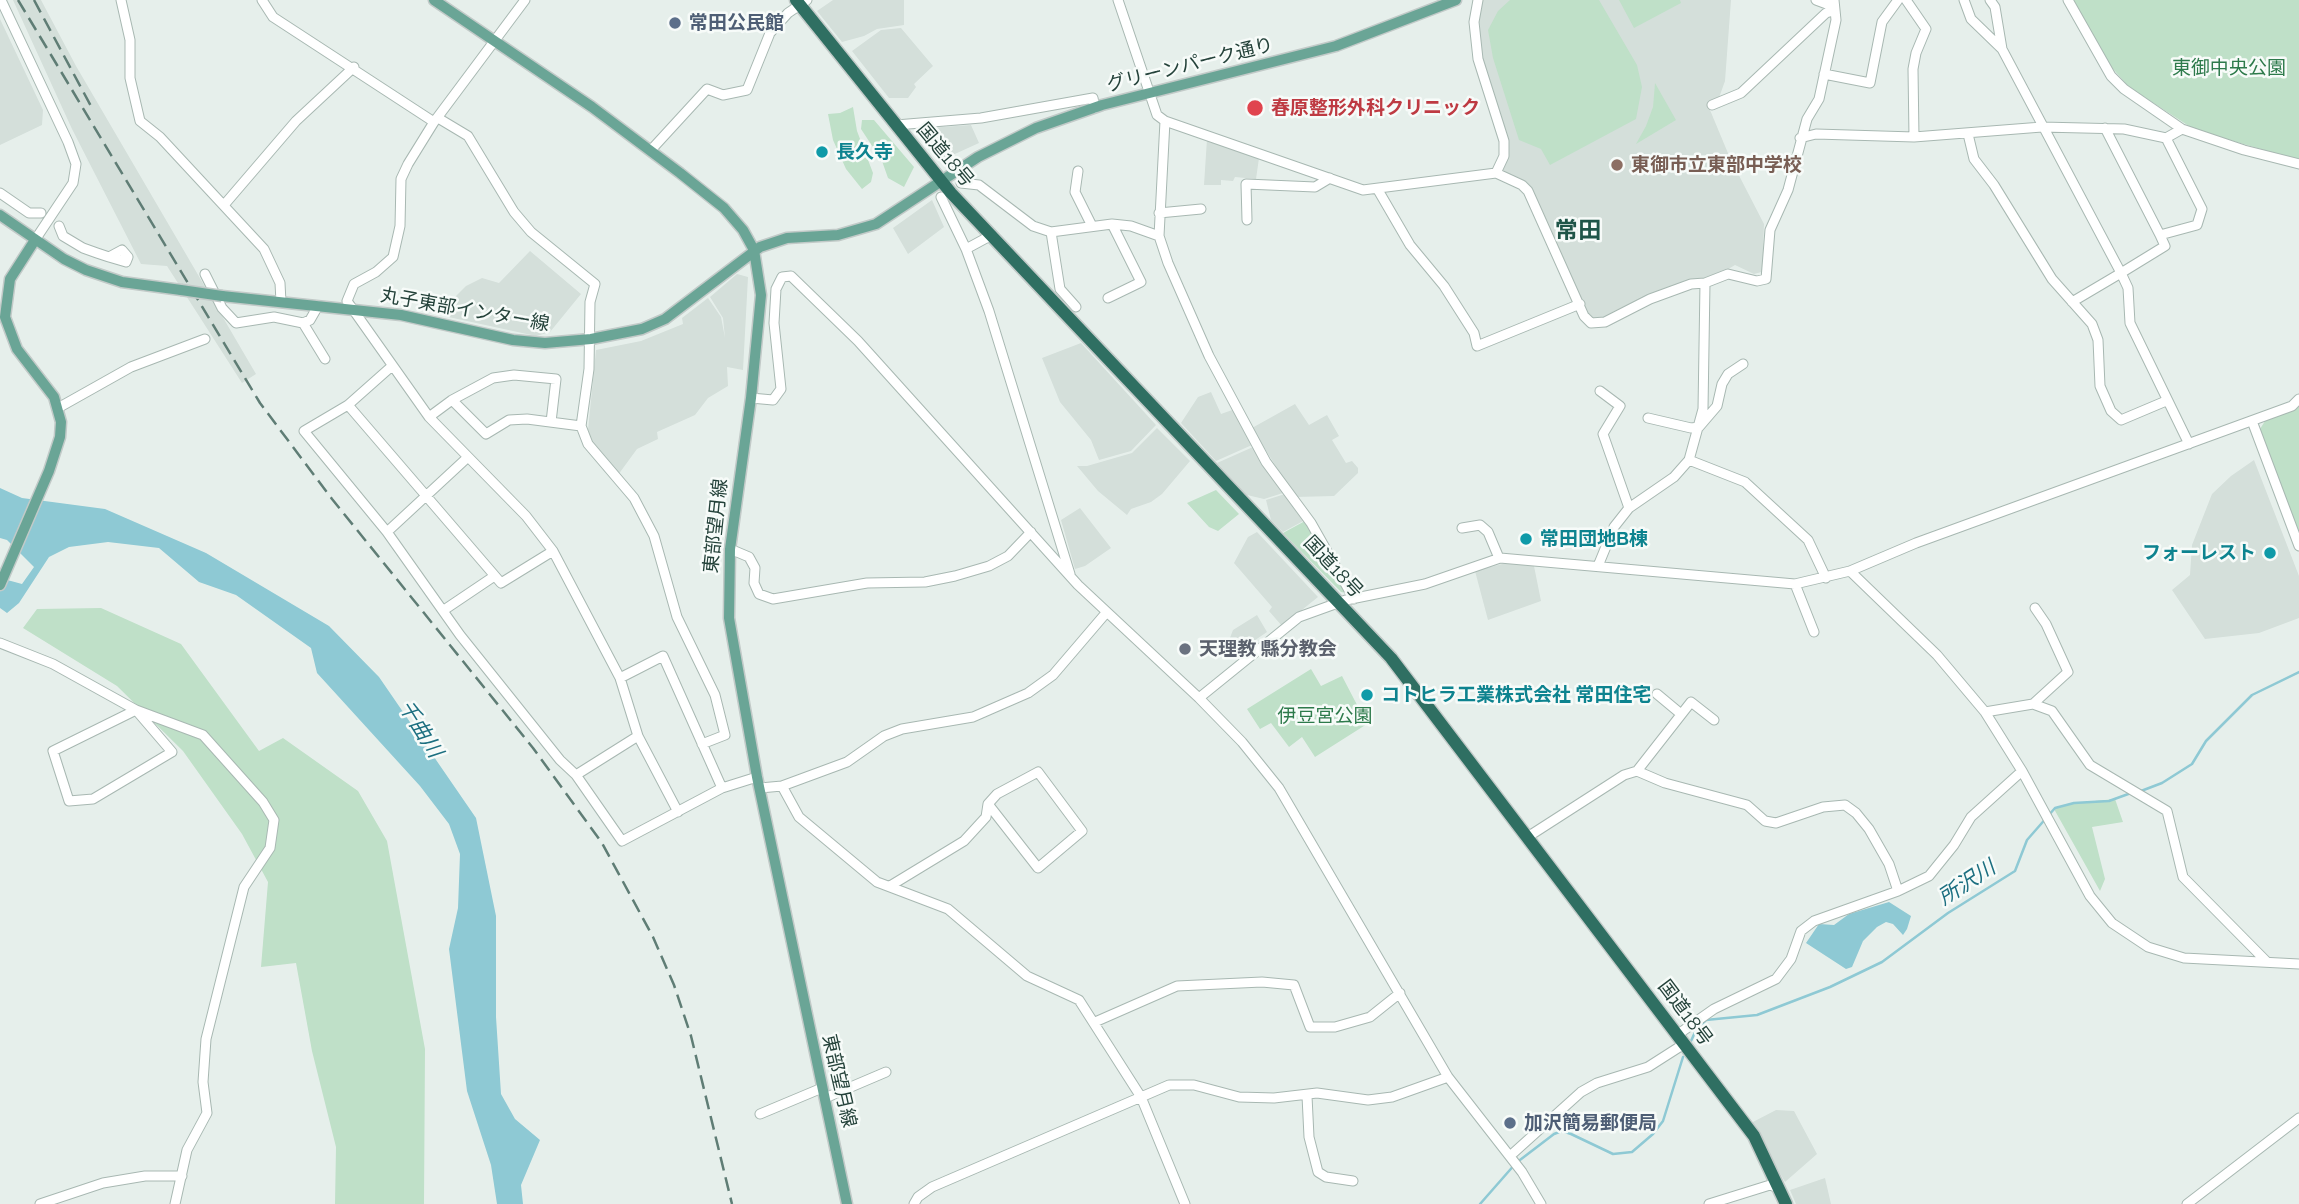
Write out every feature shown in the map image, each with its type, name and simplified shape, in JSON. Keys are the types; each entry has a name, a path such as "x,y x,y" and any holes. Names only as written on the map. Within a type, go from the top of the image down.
{"highway":[{"name":"国道18号","path":"801,2 941,181 990,236 1391,658 1754,1136 1786,1204"}],"main road":[{"name":"東部望月線","path":"434,0 651,150 724,208 743,230 754,250 761,295 751,398 730,549 729,618 758,782 847,1204"},
{"name":"グリーンパーク通り","path":"941,181 1002,143 1056,120 1336,46 1456,0"},
{"name":"丸子東部インター線","path":"0,215 76,265 108,278 222,296 410,317 525,342 556,343 591,340 656,324 754,250 794,236 838,235 869,227 890,218 941,181"},
{"path":"0,585 61,437 58,408 49,389 17,349 5,317 10,279 35,240"}],"street":[{"path":"1,0 76,164 70,188 35,240"},
{"path":"121,0 130,40 130,78 140,121 160,137 264,249 280,283 281,302"},
{"path":"262,0 273,17 436,120 468,136 514,212 531,232 595,284 590,309 591,340 582,426 588,444 634,498 654,536 677,617 715,695 725,735 702,744"},
{"path":"525,0 436,120 401,179 400,226 393,257 376,272 354,284 347,297 351,309 429,416 526,516 553,551 620,678 639,736 678,813"},
{"path":"1118,0 1157,115 1165,121 1363,190 1496,173 1528,191 1591,323 1605,322 1650,299 1728,274 1757,281 1766,279 1770,230 1788,190 1807,119 1819,99 1836,20 1833,6"},
{"path":"1478,0 1474,22 1478,60 1504,141 1504,156 1496,173"},
{"path":"1816,0 1833,6"},
{"path":"1824,74 1870,83 1882,22 1898,0"},
{"path":"1906,0 1926,29 1916,52 1913,69 1914,137"},
{"path":"1964,0 1971,19 2002,49"},
{"path":"1990,0 1995,7 2002,49 2121,273 2128,288 2130,323 2189,444"},
{"path":"2068,0 2116,82 2182,129 2244,150 2299,164"},
{"path":"651,150 707,89 731,95 747,90 770,33 801,2"},
{"path":"1712,105 1741,93 1833,6"},
{"path":"224,205 296,121 354,67"},
{"path":"896,125 981,118 1093,98 1095,108"},
{"path":"1051,106 1056,120"},
{"path":"1165,121 1159,236 1168,263 1226,390 1266,462 1311,523 1354,599"},
{"path":"1800,138 1816,134 1914,137 2042,127 2105,128 2166,138 2182,129"},
{"path":"2072,302 2165,246 2105,128"},
{"path":"1968,134 1974,159 1994,185 2052,279 2092,324 2098,340 2097,370 2111,411 2121,420 2166,401"},
{"path":"2160,235 2197,225 2202,209 2166,138"},
{"path":"1078,171 1075,192 1092,226"},
{"path":"1247,220 1247,184 1315,187 1330,178"},
{"path":"961,183 979,185 1033,226 1051,232 1112,224 1131,226 1159,236"},
{"path":"1378,190 1410,245 1444,286 1474,333 1477,346 1580,304"},
{"path":"0,193 29,213 41,213"},
{"path":"941,197 966,249 1014,386 1071,576"},
{"path":"1160,213 1201,209"},
{"path":"1108,298 1141,282 1112,224"},
{"path":"59,226 62,236 109,257"},
{"path":"1051,232 1060,289 1076,307"},
{"path":"966,249 990,236"},
{"path":"205,274 222,308 236,323 274,317 303,323 310,320 318,306"},
{"path":"751,398 772,400 782,389 774,323 776,289 782,277 791,276 858,341 1071,576 1242,742 1279,788 1448,1077 1522,1172 1541,1204"},
{"path":"1598,566 1614,527 1629,508 1674,477 1689,460 1703,409 1705,283"},
{"path":"303,323 325,359"},
{"path":"58,408 131,367 205,340"},
{"path":"1648,418 1691,428 1699,427 1717,406 1721,384 1728,373 1743,364"},
{"path":"392,366 348,405 304,431 387,532 552,750 576,775 622,841 722,788 758,782 782,786 847,762 893,733 973,717 1028,693 1053,675 1107,612"},
{"path":"429,416 452,400 503,375 556,379 551,422"},
{"path":"1600,391 1620,406 1603,434 1629,508"},
{"path":"1199,698 1299,617 1339,602 1425,584 1499,558 1795,584 1826,578 2292,406 2299,399"},
{"path":"452,400 485,434 509,420 582,426"},
{"path":"348,405 493,577 501,583 553,551"},
{"path":"2252,421 2299,546"},
{"path":"387,532 468,457"},
{"path":"1689,460 1745,482 1808,540 1826,578"},
{"path":"1461,528 1479,525 1488,532 1499,558"},
{"path":"730,549 749,557 755,568 754,583 759,594 773,599 867,583 925,582 955,576 1008,556 1031,532"},
{"path":"1850,571 1937,655 1985,712 2044,809 2090,896 2124,933 2148,947 2184,958 2299,964"},
{"path":"444,610 493,577"},
{"path":"1795,584 1814,632"},
{"path":"2033,704 2068,672 2046,624 2035,608"},
{"path":"0,643 53,664 136,710 203,735 263,802 274,820 270,848 244,887 206,1039 203,1082 207,1113 187,1150 174,1204"},
{"path":"620,678 663,656 722,788"},
{"path":"1657,694 1681,714"},
{"path":"1526,838 1624,775 1637,771 1691,702 1714,720"},
{"path":"1985,712 2033,704 2052,711 2090,765 2167,811 2183,877 2267,962"},
{"path":"136,710 172,752 93,799 69,801 53,751 136,710"},
{"path":"576,775 639,736"},
{"path":"1637,771 1665,783 1747,805 1765,821 1776,823 1823,807 1845,805 1856,813 1869,829 1889,864 1898,891"},
{"path":"1510,1156 1581,1092 1597,1083 1648,1068 1714,1009 1776,979 1791,959 1801,930 1815,922 1898,891 1934,871 1971,817 2022,771"},
{"path":"890,886 964,841 986,817 988,804 998,794 1038,772 1082,831 1038,868 988,804"},
{"path":"782,786 799,817 877,882 947,909 1027,976 1079,1000 1141,1097 1185,1204"},
{"path":"1095,1022 1177,986 1262,982 1294,985 1310,1027 1335,1027 1370,1017 1400,993"},
{"path":"760,1114 886,1072"},
{"path":"914,1204 918,1196 932,1187 1169,1086 1182,1084 1239,1097 1307,1096 1317,1093 1368,1100 1392,1097 1448,1077"},
{"path":"1307,1096 1309,1137 1318,1172 1326,1177 1353,1181"},
{"path":"2187,1204 2198,1201 2299,1118"},
{"path":"40,1204 103,1183 145,1176 182,1176"},
{"path":"1709,1204 1770,1185 1779,1188"}],"shaded area":[{"path":"13,0 41,0 76,66 256,374 242,383 167,266 141,264 72,129"},
{"path":"833,0 904,0 904,25 877,29 842,42 817,11"},
{"name":"東御市立東部中学校","path":"1480,0 1731,0 1725,81 1716,106 1710,110 1730,158 1764,224 1763,250 1769,263 1765,271 1754,274 1735,265 1705,283 1591,323 1528,191 1496,173 1504,156 1474,22"},
{"path":"0,19 43,110 42,125 0,145"},
{"path":"901,28 933,66 914,84 916,87 908,98 889,98 852,51 881,30"},
{"path":"971,125 979,143 946,158 932,151 915,129"},
{"path":"1207,139 1259,158 1256,179 1235,177 1233,181 1221,180 1221,185 1204,185"},
{"path":"932,200 944,227 908,254 893,228"},
{"path":"530,251 581,294 550,332 536,336 444,316 447,305 466,286 482,278 499,283"},
{"path":"737,274 748,277 743,370 727,367 728,386 708,398 695,415 657,432 658,439 637,449 618,475 592,443 588,430 596,350 641,341 683,324 682,318 708,298 721,317 725,338 723,318 710,297"},
{"path":"1081,343 1156,425 1131,451 1099,460 1091,440 1060,402 1042,358"},
{"path":"1211,392 1221,414 1235,409 1252,445 1216,461 1181,423 1198,397"},
{"path":"1295,404 1309,425 1327,415 1339,436 1332,440 1346,463 1352,461 1358,468 1358,473 1334,496 1295,497 1252,428"},
{"path":"1157,428 1190,461 1162,494 1151,502 1131,509 1127,515 1098,491 1077,466 1087,466 1132,453"},
{"path":"1253,447 1266,471 1283,493 1264,499 1247,495 1217,463"},
{"path":"2254,460 2299,576 2299,618 2259,633 2205,639 2172,590 2190,575 2192,545 2212,494"},
{"path":"1285,494 1305,520 1283,532 1271,520 1266,500"},
{"path":"1080,508 1111,548 1085,566 1075,569 1061,520"},
{"path":"1257,532 1318,597 1282,626 1269,611 1272,607 1234,563 1248,537"},
{"path":"1510,562 1534,566 1541,601 1488,620 1475,571"},
{"path":"1257,615 1267,632 1236,653 1228,643 1233,630"},
{"path":"1776,1110 1794,1111 1817,1154 1785,1182 1751,1123"},
{"path":"1825,1178 1831,1204 1796,1204 1790,1190"}],"green space":[{"path":"1510,0 1599,0 1637,65 1642,87 1636,119 1550,165 1541,149 1519,140 1493,58 1488,30 1498,11"},
{"path":"1619,0 1680,0 1681,3 1634,28"},
{"name":"東御中央公園","path":"2073,0 2299,0 2299,160 2195,130 2129,87 2106,61"},
{"path":"1655,83 1676,120 1636,144 1653,107"},
{"path":"853,107 857,131 873,173 871,182 862,189 846,169 833,140 828,114 840,113"},
{"path":"862,120 874,120 914,167 904,187 888,178 882,161 861,129"},
{"path":"2299,403 2299,537 2260,429 2265,421 2291,411"},
{"path":"1216,490 1239,514 1218,531 1209,527 1187,503"},
{"path":"1305,521 1347,593 1341,592 1283,533"},
{"path":"101,608 181,644 259,751 283,738 358,791 387,841 425,1049 424,1204 335,1204 336,1147 312,1051 296,963 261,967 268,882 242,834 183,751 117,686 23,628 37,609"},
{"name":"伊豆宮公園","path":"1311,669 1321,686 1342,676 1367,724 1315,757 1302,737 1289,747 1271,723 1260,729 1247,709"},
{"path":"2115,799 2123,822 2092,827 2105,879 2100,891 2054,809 2074,803"}],"water":[{"path":"0,488 22,498 105,509 206,553 329,626 379,677 476,818 496,916 496,1017 501,1094 515,1119 540,1140 521,1185 523,1204 497,1204 491,1165 467,1091 449,949 458,908 460,854 449,824 420,786 317,673 311,648 236,595 199,582 159,548 108,542 69,547 49,557 19,603 7,613 0,608 0,578 22,584 34,567 7,540 0,538"},
{"path":"1889,902 1911,916 1907,929 1903,935 1893,924 1886,922 1877,927 1863,941 1852,967 1846,969 1806,943 1819,924 1834,925 1849,914"}],"waterway":[{"name":"所沢川","path":"2141,791 2162,783 2192,764 2206,741 2252,695 2299,672"},
{"name":"所沢川","path":"1691,1041 1696,1030 1706,1020 1757,1015 1830,987 1882,962 1948,913 2015,871 2027,840 2055,808 2074,803 2109,801 2131,793"},
{"name":"所沢川","path":"1480,1204 1516,1163 1554,1134 1562,1131 1613,1154 1632,1152 1653,1134 1663,1121 1683,1057"}],"railway":[{"path":"18,0 260,403 332,499 533,748 602,843 653,937 674,985 691,1036 732,1204"},
{"path":"34,0 92,108"}],"place":[{"name":"常田公民館","path":"675,23"},
{"name":"春原整形外科クリニック","path":"1255,108"},
{"name":"長久寺","path":"822,152"},
{"name":"東御市立東部中学校","path":"1617,165"},
{"name":"常田団地B棟","path":"1526,539"},
{"name":"フォーレスト","path":"2270,553"},
{"name":"天理教 縣分教会","path":"1185,649"},
{"name":"コトヒラ工業株式会社 常田住宅","path":"1367,695"},
{"name":"加沢簡易郵便局","path":"1510,1123"}],"district":[{"name":"常田","path":"1578,231"}],"water label":[{"name":"千曲川","path":"420,729"}]}
